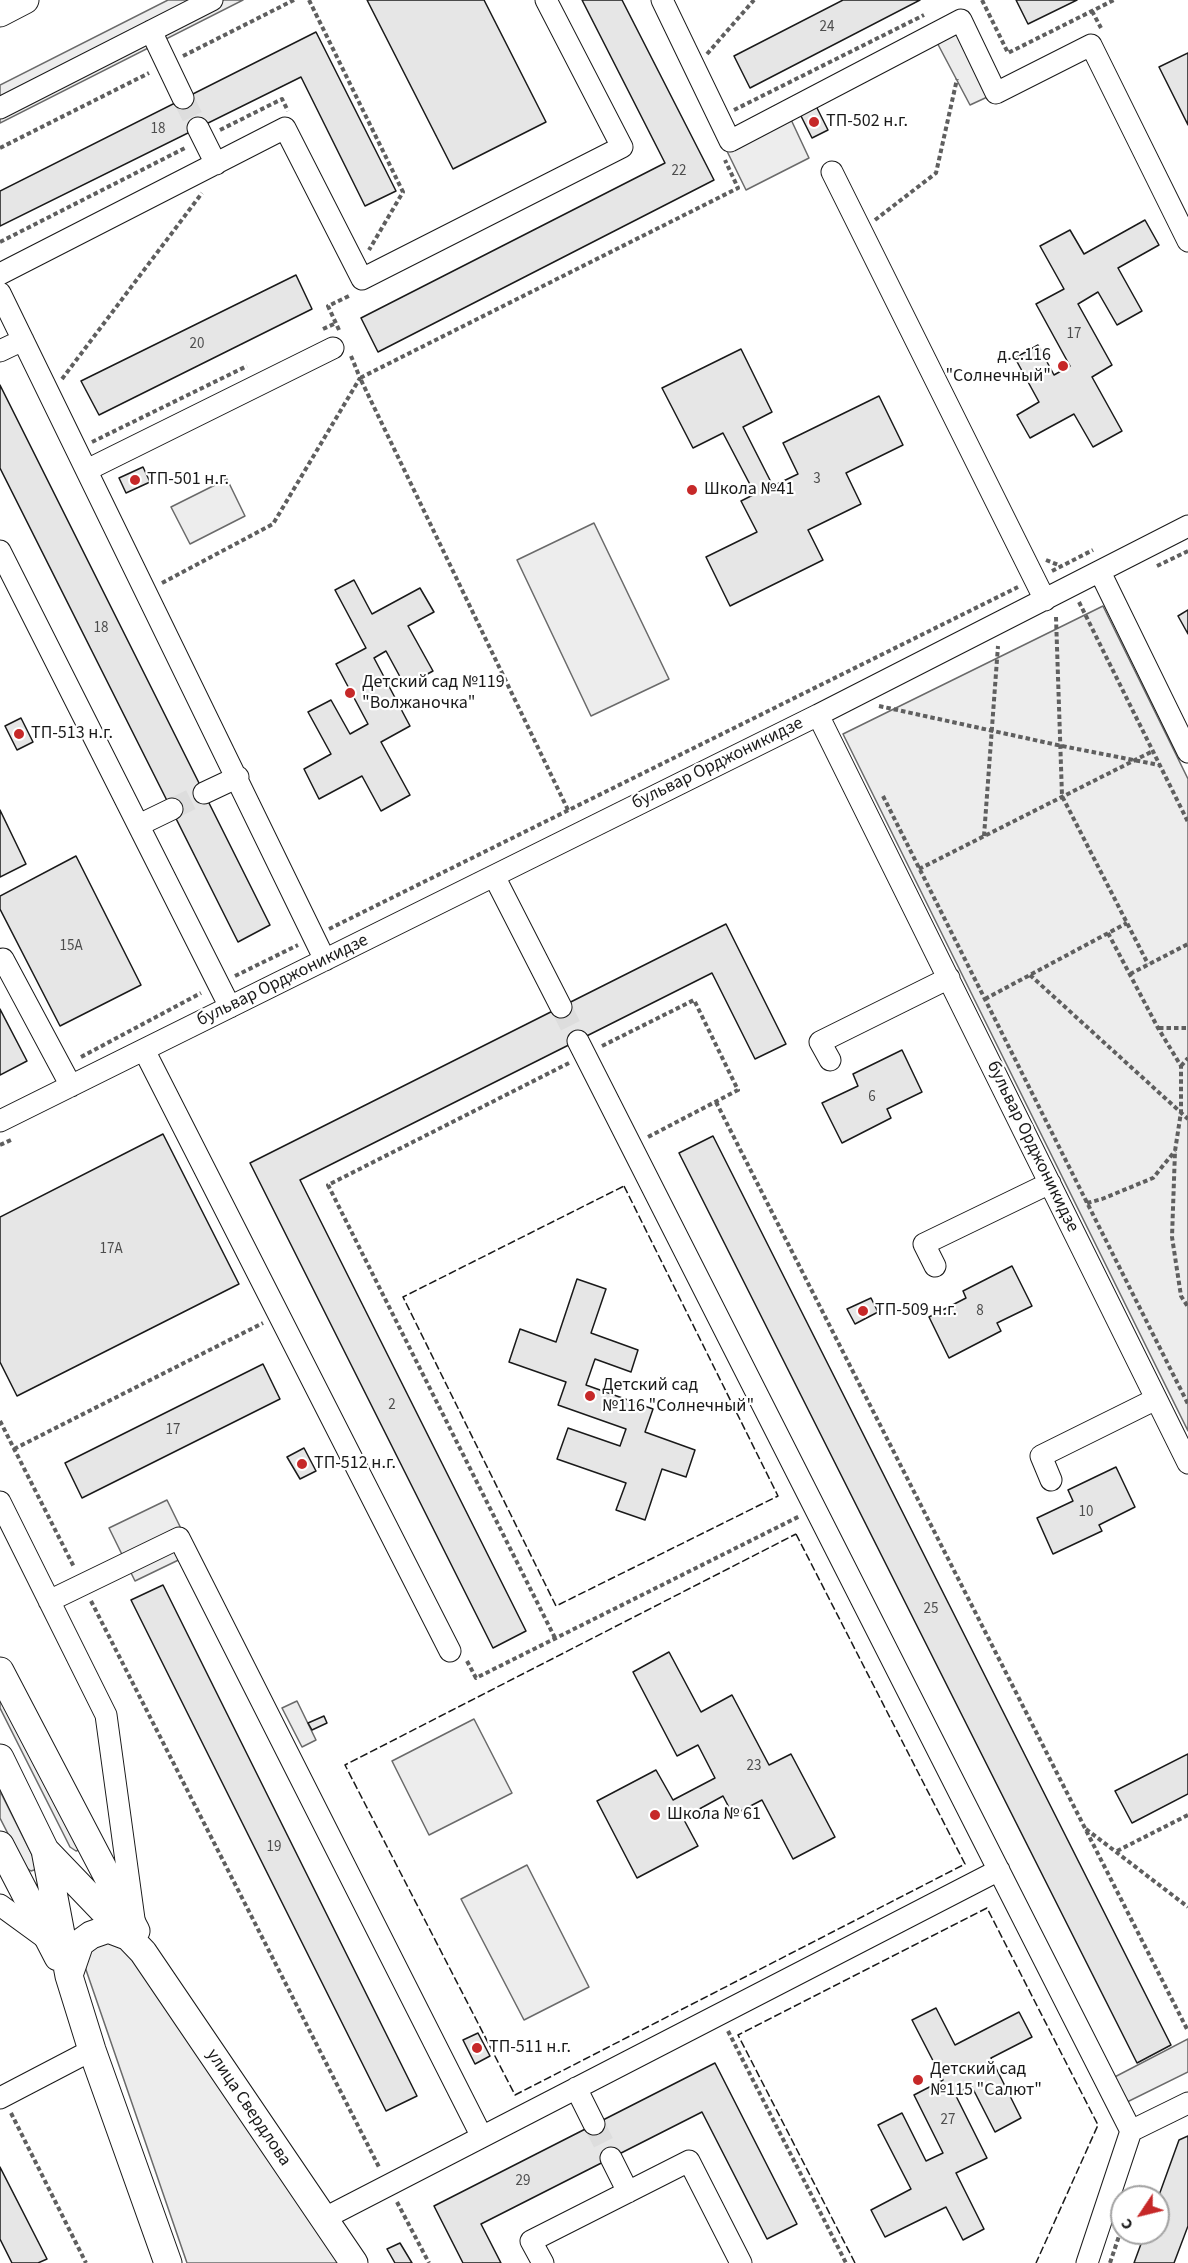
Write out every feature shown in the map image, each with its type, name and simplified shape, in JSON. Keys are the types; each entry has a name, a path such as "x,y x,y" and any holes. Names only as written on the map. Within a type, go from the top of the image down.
{"main road":[{"path":"0,13 26,0"},
{"name":"улица Свердлова","path":"0,1671 136,1940 354,2263"},
{"name":"улица Свердлова","path":"0,1758 45,1850 69,1976 92,2050 168,2263"},
{"name":"улица Свердлова","path":"0,1845 48,1940 69,1976"},
{"name":"улица Свердлова","path":"45,1850 136,1940"},
{"path":"69,1976 80,1943 91,1935 108,1929 136,1940"}],"street":[{"path":"0,108 212,0"},
{"path":"0,274 285,128 362,279 622,147 546,0"},
{"path":"662,0 730,141 961,20 996,93 1090,45 1188,241"},
{"path":"151,31 183,98"},
{"path":"198,128 212,166"},
{"path":"832,172 1051,608"},
{"path":"0,293 238,777 325,960"},
{"path":"0,351 23,340"},
{"path":"87,470 333,348"},
{"path":"818,715 1051,608 1072,586 1188,526"},
{"path":"0,551 230,1007"},
{"path":"1100,572 1188,752"},
{"name":"бульвар Орджоникидзе","path":"0,1122 818,715 1188,1463"},
{"path":"204,793 238,777"},
{"path":"139,825 172,809"},
{"path":"494,876 561,1007"},
{"path":"3,959 71,1086"},
{"path":"830,1060 820,1042 949,978"},
{"path":"581,1048 1131,2131 1088,2263"},
{"path":"144,1050 450,1652"},
{"path":"935,1266 924,1244 1050,1183"},
{"path":"1051,1480 1041,1456 1156,1399"},
{"path":"0,1502 106,1715 136,1940"},
{"path":"50,1601 179,1538 482,2137"},
{"path":"323,2219 999,1870"},
{"path":"0,1905 48,1940"},
{"path":"2,2097 92,2050"},
{"path":"576,2088 594,2124"},
{"path":"1131,2131 1188,2103"},
{"path":"611,2158 628,2192"},
{"path":"543,2263 531,2241 689,2161 741,2263"}],"path":[{"path":"0,148 294,0"},
{"path":"309,0 403,192 364,258"},
{"path":"695,68 754,0"},
{"path":"982,0 1008,53 1114,0"},
{"path":"719,117 932,11"},
{"path":"873,221 936,173 957,79"},
{"path":"147,591 273,524 360,378 738,188 722,156"},
{"path":"50,395 212,178 212,166"},
{"path":"316,333 336,323"},
{"path":"77,449 253,363"},
{"path":"360,378 568,810"},
{"path":"73,1061 219,984 1101,546"},
{"path":"1062,566 1188,822"},
{"path":"1051,608 1062,746 1062,796 1148,964"},
{"path":"984,836 998,646"},
{"path":"878,706 1160,765"},
{"path":"919,869 1153,751"},
{"path":"882,796 1188,1403"},
{"path":"985,999 1127,923"},
{"path":"1108,933 1158,1028 1181,1066 1181,1112 1175,1151 1172,1237 1181,1296 1188,1307"},
{"path":"1130,974 1188,944"},
{"path":"1030,975 1188,1119"},
{"path":"555,1638 328,1185 581,1048 693,1000 738,1090 643,1140"},
{"path":"1158,1028 1188,1028"},
{"path":"1181,1066 1188,1058"},
{"path":"716,1102 1188,2031"},
{"path":"1087,1203 1153,1178 1175,1151"},
{"path":"14,1449 269,1320"},
{"path":"0,1421 429,2263"},
{"path":"476,1678 815,1509"},
{"path":"1117,1851 1188,1815"},
{"path":"1085,1828 1188,1907"},
{"path":"728,2030 846,2263"},
{"path":"2,2097 86,2263"},
{"path":"1110,2263 1116,2245"}],"shaded area":[{"path":"168,0 243,0 0,123 0,85"},
{"path":"961,20 996,93 970,105 933,35"},
{"path":"787,111 809,158 746,190 723,143"},
{"path":"227,479 245,516 190,544 171,507"},
{"path":"594,523 669,679 591,716 517,560"},
{"path":"1103,606 1188,779 1188,1431 843,734"},
{"path":"167,1500 193,1553 135,1581 109,1528"},
{"path":"0,1682 79,1850 76,1851 70,1847 0,1708"},
{"path":"297,1701 316,1740 302,1747 282,1708"},
{"path":"474,1719 512,1793 429,1835 392,1761"},
{"path":"0,1791 36,1863 37,1867 34,1870 31,1871 25,1867 0,1818"},
{"path":"527,1865 589,1987 524,2020 461,1899"},
{"path":"93,1940 124,1944 339,2263 187,2263 84,1964"},
{"path":"1188,2039 1188,2072 1117,2107 1105,2082"}],"building":[{"path":"367,0 484,0 546,122 453,169"},
{"path":"582,0 622,0 714,180 378,352 361,318 665,163"},
{"path":"843,0 920,0 750,88 734,56"},
{"path":"1016,0 1077,0 1028,24"},
{"path":"316,32 396,191 365,206 301,77 0,226 0,191"},
{"path":"1188,53 1188,125 1159,67"},
{"name":"ТП-502 н.г.","path":"816,106 828,130 812,138 800,114"},
{"path":"1145,220 1159,245 1118,268 1142,311 1117,325 1098,292 1078,304 1112,365 1092,377 1122,431 1093,447 1074,414 1030,438 1017,415 1039,402 1015,358 1038,345 1054,375 1070,366 1036,304 1064,289 1040,246 1070,230 1084,254"},
{"path":"296,275 312,309 99,415 81,381"},
{"path":"741,349 772,412 743,427 773,486 798,474 783,443 879,396 903,445 846,473 861,504 808,530 823,560 730,606 706,557 757,532 741,501 755,494 723,433 693,448 662,388"},
{"path":"0,385 270,925 238,942 0,468"},
{"name":"ТП-501 н.г.","path":"143,467 150,482 126,493 119,478"},
{"path":"354,580 372,614 420,588 434,612 408,626 433,671 405,686 386,651 374,658 410,726 381,742 410,795 381,811 362,776 319,799 304,769 331,754 308,712 331,700 350,734 368,724 336,664 366,648 335,590"},
{"path":"1188,610 1188,634 1178,616"},
{"name":"ТП-513 н.г.","path":"21,718 33,742 17,750 5,726"},
{"path":"0,810 26,864 0,877"},
{"path":"76,856 141,985 60,1026 0,909 0,896"},
{"path":"726,924 786,1044 755,1059 712,973 300,1180 526,1631 493,1648 250,1163"},
{"path":"0,1009 27,1061 0,1075"},
{"path":"902,1050 922,1092 887,1109 891,1118 842,1143 822,1103 858,1086 853,1074"},
{"path":"163,1134 239,1284 17,1396 0,1362 0,1217"},
{"path":"713,1136 1171,2045 1137,2063 679,1153"},
{"path":"1012,1266 1032,1306 997,1323 1001,1331 949,1358 929,1317 966,1298 963,1291"},
{"path":"577,1279 606,1289 591,1333 638,1350 631,1372 595,1359 586,1385 653,1409 645,1432 695,1450 686,1477 662,1469 645,1520 616,1510 626,1483 557,1459 568,1428 620,1446 626,1429 558,1405 566,1382 509,1362 520,1329 556,1342"},
{"name":"ТП-509 н.г.","path":"871,1298 878,1312 855,1324 847,1309"},
{"path":"263,1364 280,1399 82,1498 65,1463"},
{"name":"ТП-512 н.г.","path":"304,1448 316,1471 300,1479 287,1457"},
{"path":"1116,1467 1135,1507 1099,1525 1102,1531 1053,1554 1037,1518 1073,1501 1068,1490"},
{"path":"163,1585 417,2096 386,2111 131,1600"},
{"path":"669,1652 701,1712 732,1695 769,1765 791,1754 835,1837 793,1859 762,1800 733,1815 723,1796 683,1818 698,1846 637,1878 597,1801 656,1770 673,1800 715,1778 698,1745 677,1756 633,1672"},
{"path":"324,1716 327,1723 312,1730 308,1723"},
{"path":"1188,1754 1188,1794 1132,1823 1115,1791"},
{"path":"936,2008 955,2045 1019,2012 1032,2037 991,2058 1021,2118 995,2132 971,2085 955,2094 987,2158 956,2173 984,2229 963,2240 946,2207 885,2237 871,2210 911,2189 878,2125 902,2113 926,2161 943,2153 914,2095 943,2080 912,2020"},
{"name":"ТП-511 н.г.","path":"478,2033 490,2056 475,2064 463,2040"},
{"path":"715,2063 797,2224 767,2239 702,2112 481,2224 501,2263 463,2263 434,2206"},
{"path":"1188,2136 1188,2226 1174,2263 1134,2263 1141,2245 1170,2245 1170,2185 1163,2185 1179,2140"},
{"path":"0,2167 47,2259 38,2263 12,2263 0,2239"},
{"path":"400,2243 412,2263 395,2263 387,2249"}],"tunnel":[{"path":"183,98 198,128"},
{"path":"172,809 204,793"},
{"path":"561,1007 578,1041"},
{"path":"594,2124 611,2158"}],"fence":[{"path":"624,1186 778,1496 556,1606 403,1297 624,1186"},
{"path":"796,1534 965,1864 515,2095 345,1765 796,1534"},
{"path":"855,2263 738,2035 987,1908 1098,2125 1036,2263"}],"place":[{"name":"ТП-502 н.г.","path":"814,122"},
{"name":"д.с.116 \"Солнечный\"","path":"1063,366"},
{"name":"ТП-501 н.г.","path":"135,480"},
{"name":"Школа №41","path":"692,490"},
{"name":"Детский сад №119 \"Волжаночка\"","path":"350,693"},
{"name":"ТП-513 н.г.","path":"19,734"},
{"name":"ТП-509 н.г.","path":"863,1311"},
{"name":"Детский сад №116 \"Солнечный\"","path":"590,1396"},
{"name":"ТП-512 н.г.","path":"302,1464"},
{"name":"Школа № 61","path":"655,1815"},
{"name":"ТП-511 н.г.","path":"477,2048"},
{"name":"Детский сад №115 \"Салют\"","path":"918,2080"}]}
